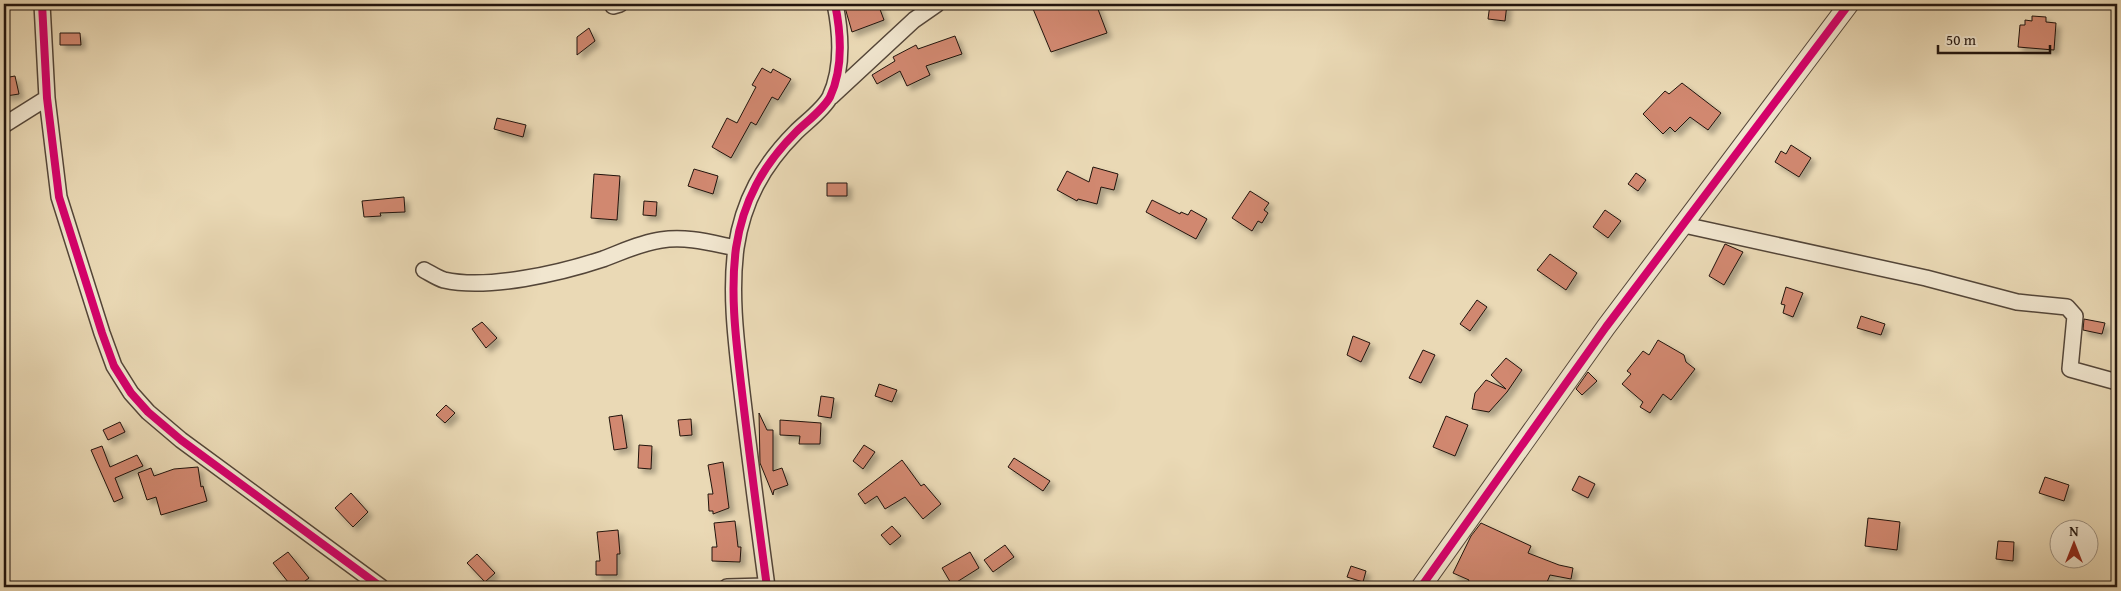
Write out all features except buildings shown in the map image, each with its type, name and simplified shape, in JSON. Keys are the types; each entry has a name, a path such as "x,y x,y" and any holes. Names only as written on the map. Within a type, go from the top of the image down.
{"street":[{"path":"42,4 53,164 66,226 114,366 131,393 148,412 181,440 381,587"},
{"path":"829,98 837,74 839,60 839,22 835,4"},
{"path":"727,587 767,587 747,442 736,333 736,248 752,194 766,165 829,98 914,20 937,4"},
{"path":"1421,587 1606,326 1849,4"},
{"path":"4,125 47,98"},
{"path":"1684,225 1926,278 2017,302 2067,307 2075,316 2070,369 2117,382"},
{"path":"424,270 443,279 476,282 501,281 572,268 640,244 663,240 690,238 736,248"}],"cycle path":[{"path":"42,4 47,98 59,197 114,366 131,393 148,412 181,440 381,587"},
{"path":"767,587 739,367 734,299 734,265 739,231 749,199 756,185 784,145 819,111 830,97 837,75 840,51 839,27 835,4"},
{"path":"1421,587 1606,327 1849,4"}]}
